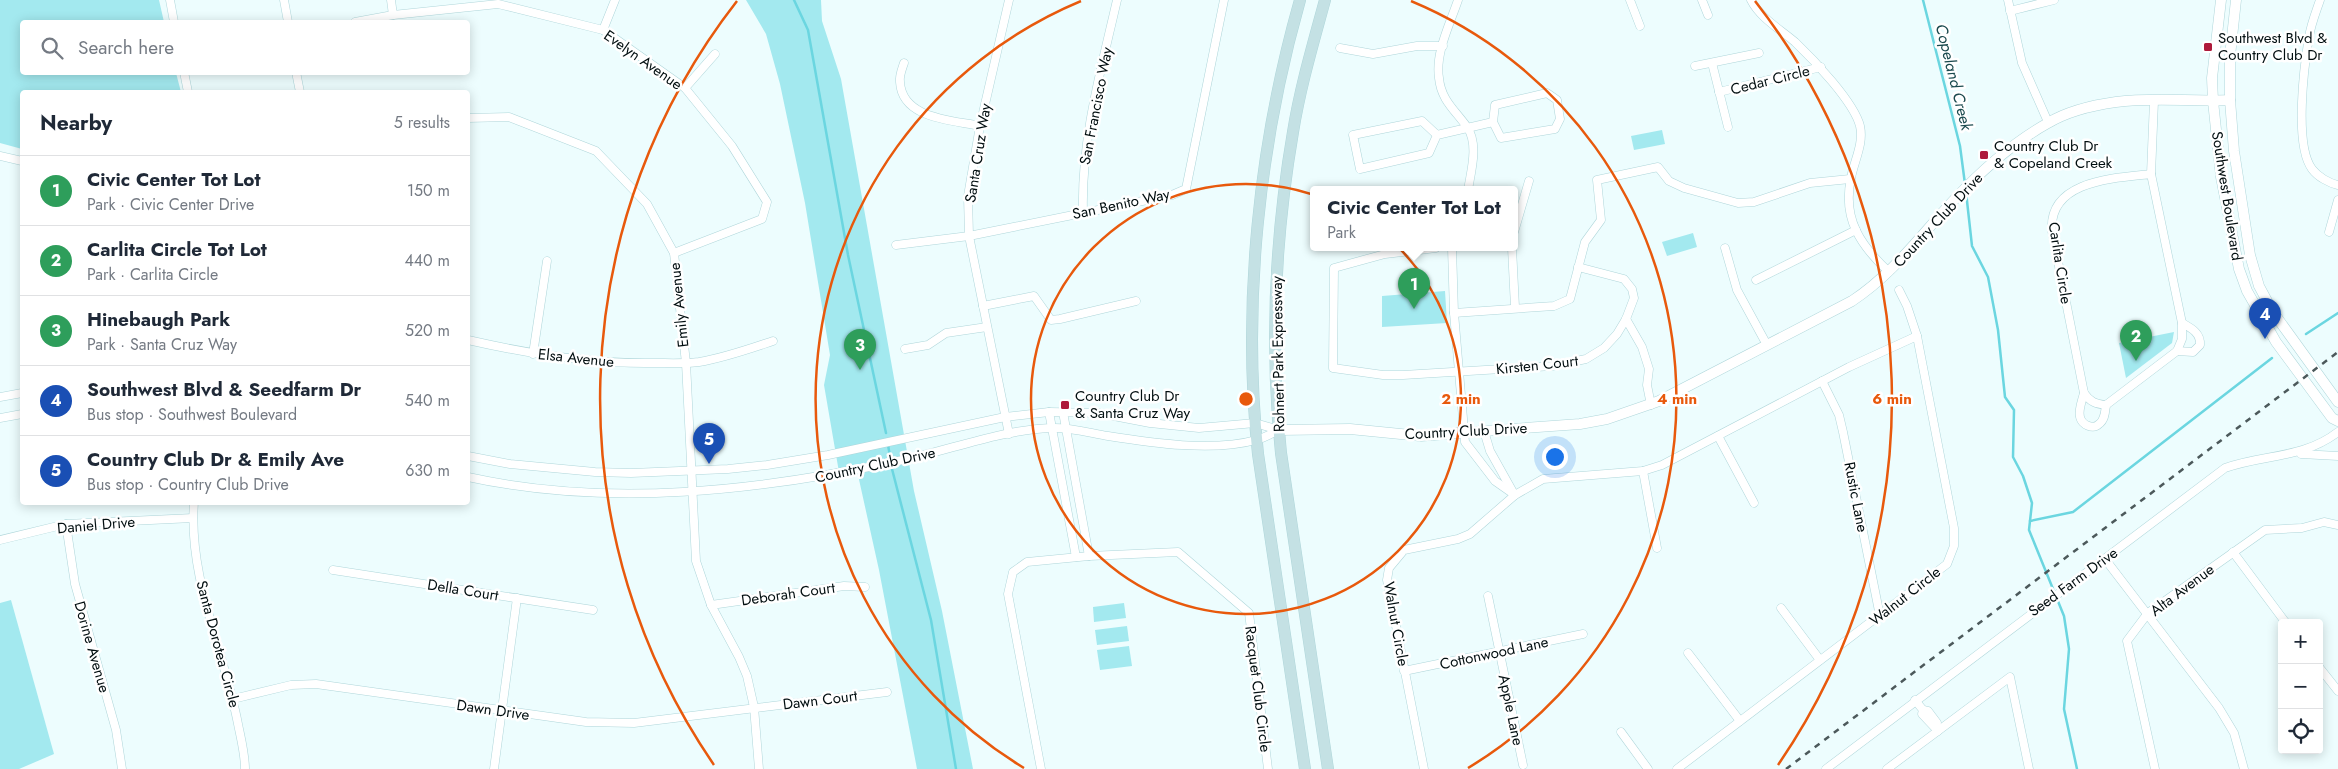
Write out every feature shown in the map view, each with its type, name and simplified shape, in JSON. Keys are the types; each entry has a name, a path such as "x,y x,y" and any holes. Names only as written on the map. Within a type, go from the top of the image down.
{"main road":[{"name":"Rohnert Park Expressway","path":"1300,0 1282,73 1267,151 1252,320 1256,440 1305,769"},
{"name":"Rohnert Park Expressway","path":"1325,0 1311,50 1293,132 1282,223 1276,308 1278,430 1328,769"}],"street":[{"path":"170,0 174,20"},
{"path":"284,0 288,20"},
{"path":"391,0 393,14"},
{"path":"602,30 615,0"},
{"name":"Santa Cruz Way","path":"1008,0 980,126 968,196 969,236 1008,434"},
{"name":"San Francisco Way","path":"1083,212 1082,180 1086,143 1117,0"},
{"name":"San Benito Way","path":"896,244 914,244 969,236 1172,195 1186,189 1224,0"},
{"path":"1458,0 1443,46 1438,77 1442,94 1450,108 1468,128 1474,148 1469,186"},
{"path":"1630,0 1640,26"},
{"path":"1702,0 1708,15"},
{"path":"1751,0 1756,10 1795,42 1821,67 1853,110 1860,126 1859,150 1850,179 1849,200 1851,218 1869,253 1889,272"},
{"path":"2008,0 2022,63 2048,122"},
{"path":"2010,11 2054,0"},
{"name":"Southwest Boulevard","path":"2221,0 2212,78 2213,101 2227,215 2239,270 2247,291 2291,363 2332,418 2338,421"},
{"name":"Southwest Boulevard","path":"2236,0 2230,56 2230,100 2234,151 2243,218 2259,286 2273,312 2338,402"},
{"path":"2320,0 2310,36 2305,71 2302,116 2304,143 2312,169 2330,183 2338,185"},
{"name":"Evelyn Avenue","path":"364,20 393,14 498,2 602,30 685,88 732,146 767,202 762,219 674,253"},
{"path":"1340,48 1374,54 1417,46 1443,46"},
{"name":"Cedar Circle","path":"1695,66 1759,53"},
{"path":"685,88 715,54"},
{"path":"904,63 899,81 902,94 908,106 922,113 980,126"},
{"name":"Cedar Circle","path":"1712,63 1728,127"},
{"name":"Cedar Circle","path":"1719,92 1821,67"},
{"path":"185,75 188,90"},
{"path":"297,75 300,90"},
{"path":"1547,93 1558,100 1560,119 1556,129 1501,138 1493,122 1495,105 1547,93"},
{"name":"Country Club Drive","path":"470,456 510,464 595,472 690,471 767,465 875,445 1005,417 1049,412 1098,413 1150,423 1200,428 1255,423 1278,430 1350,429 1420,436 1580,424 1607,419 1651,405 1852,301 1889,272 1953,200 2013,147 2048,122 2082,109 2117,102 2230,100"},
{"path":"2154,101 2151,174 2182,323 2182,339 2177,351"},
{"name":"Emily Avenue","path":"470,118 509,117 596,151 647,204 674,253 686,363 690,471"},
{"path":"1422,121 1437,135 1429,153 1360,169 1353,135 1422,121"},
{"path":"1437,135 1493,122"},
{"path":"0,156 20,161"},
{"path":"1454,313 1515,307 1554,306 1570,299 1585,242 1601,220 1597,180 1658,167 1669,181 1684,188 1738,203 1754,202 1810,183 1850,179"},
{"name":"Carlita Circle","path":"2151,174 2107,179 2076,189 2066,194 2059,201 2053,213 2052,230 2084,394 2079,411 2080,417 2087,426 2094,427 2099,424 2106,406 2177,351 2193,352 2200,345 2198,334 2182,323"},
{"path":"1518,218 1529,181"},
{"path":"2329,232 2338,200"},
{"path":"1756,280 1856,230"},
{"path":"1725,248 1738,290 1767,345"},
{"name":"Kirsten Court","path":"1410,251 1385,254 1334,268 1333,368 1383,375 1552,366 1586,359 1604,348 1617,334 1634,298 1632,289 1624,279 1578,267"},
{"path":"1452,251 1454,313 1465,442 1495,481 1515,495"},
{"path":"1512,251 1515,307"},
{"path":"533,354 547,261"},
{"name":"Walnut Circle","path":"1677,769 1947,564 1954,546 1954,528 1917,336 1907,306 1898,290"},
{"path":"983,306 1034,296 1051,320 1136,301"},
{"path":"1626,318 1642,347 1649,369 1647,385 1651,405"},
{"path":"905,348 928,345 946,333 987,327"},
{"name":"Walnut Circle","path":"1424,769 1388,593 1387,580 1389,568 1404,550 1458,539 1470,534 1515,495 1543,479 1643,471 1662,465 1822,381 1917,336"},
{"name":"Elsa Avenue","path":"470,340 533,354 582,361 686,363 737,353 773,342"},
{"name":"Rustic Lane","path":"1822,381 1839,415 1880,616"},
{"path":"0,397 20,393"},
{"path":"2084,394 2088,399 2106,406"},
{"path":"1049,412 1076,557"},
{"path":"1063,412 1089,556"},
{"path":"0,418 20,414"},
{"name":"Country Club Drive","path":"470,476 529,487 583,491 635,494 692,491 772,484 880,465 1008,434 1052,428 1144,442 1198,445 1256,440 1278,430"},
{"path":"1484,431 1490,451 1515,495"},
{"name":"Seed Farm Drive","path":"1826,769 2225,468 2249,460 2294,454 2328,440 2338,432"},
{"path":"1718,436 1754,503"},
{"path":"2294,454 2338,456"},
{"path":"690,471 696,561 711,605 747,676 754,707 759,769"},
{"path":"1643,471 1657,548"},
{"name":"Santa Dorotea Circle","path":"194,505 193,518 201,582 234,699 245,769"},
{"name":"Daniel Drive","path":"0,540 66,524 193,518"},
{"name":"Alta Avenue","path":"2155,769 2127,641 2148,613 2265,530 2302,528 2324,522 2338,525"},
{"name":"Dorine Avenue","path":"66,524 74,584 116,730 122,769"},
{"name":"Racquet Club Circle","path":"1041,769 1008,594 1013,572 1027,562 1089,556 1178,552 1249,613 1268,769"},
{"path":"2233,552 2283,619"},
{"path":"2105,559 2219,708 2234,733 2244,769"},
{"name":"Della Court","path":"333,570 593,610"},
{"name":"Deborah Court","path":"711,605 844,586 864,587"},
{"name":"Apple Lane","path":"1488,596 1523,765"},
{"path":"494,769 517,598"},
{"path":"1781,608 1820,660"},
{"name":"Cottonwood Lane","path":"1404,671 1583,634"},
{"path":"1688,653 1740,721"},
{"path":"2323,672 2338,692"},
{"path":"1887,769 1937,729 2010,677 2029,769"},
{"name":"Dawn Drive","path":"234,699 291,685 316,684 586,722 634,723 754,707"},
{"name":"Dawn Court","path":"754,707 887,692"},
{"path":"1915,700 1923,710 1928,711 1937,723 1937,729"},
{"path":"1621,732 1648,769"}],"shaded area":[{"path":"0,0 159,0 164,20 20,20 20,75 177,75 180,90 20,90 20,148 0,143"},
{"path":"746,0 821,0 822,21 841,79 914,491 942,611 973,769 917,769 879,570 858,475 840,478 824,385 830,355 805,203 780,84 766,34"},
{"path":"1662,130 1665,144 1634,150 1631,136"},
{"path":"1693,233 1697,247 1667,256 1662,242"},
{"path":"1445,291 1447,323 1382,327 1382,296"},
{"path":"2174,332 2172,343 2126,378 2119,343"},
{"path":"11,600 54,754 19,769 0,769 0,603"},
{"path":"1124,603 1126,618 1094,622 1093,607"},
{"path":"1127,626 1129,641 1097,645 1095,630"},
{"path":"1129,646 1132,666 1100,670 1097,650"}],"waterway":[{"path":"794,0 808,30 848,255 886,433"},
{"name":"Copeland Creek","path":"1923,0 1960,146 1965,184"},
{"name":"Copeland Creek","path":"1966,192 1972,246 1988,277 1998,330 2005,397 2014,410 2013,457 2023,476 2032,503 2029,530 2064,616 2069,649 2064,709 2077,769"},
{"path":"2306,334 2338,313"},
{"path":"2030,521 2073,512 2272,358"},
{"path":"888,445 890,456"},
{"path":"892,469 931,620 956,769"}],"railway":[{"path":"1786,769 2338,352"}],"place":[{"name":"Southwest Blvd & Country Club Dr","path":"2208,47"},
{"name":"Country Club Dr & Copeland Creek","path":"1984,155"},
{"name":"Civic Center Tot Lot","path":"1414,309"},
{"name":"Southwest Blvd & Seedfarm Dr","path":"2265,339"},
{"name":"Carlita Circle Tot Lot","path":"2136,361"},
{"name":"Hinebaugh Park","path":"860,370"},
{"name":"Country Club Dr & Santa Cruz Way","path":"1065,405"},
{"name":"Country Club Dr & Emily Ave","path":"709,464"}]}
